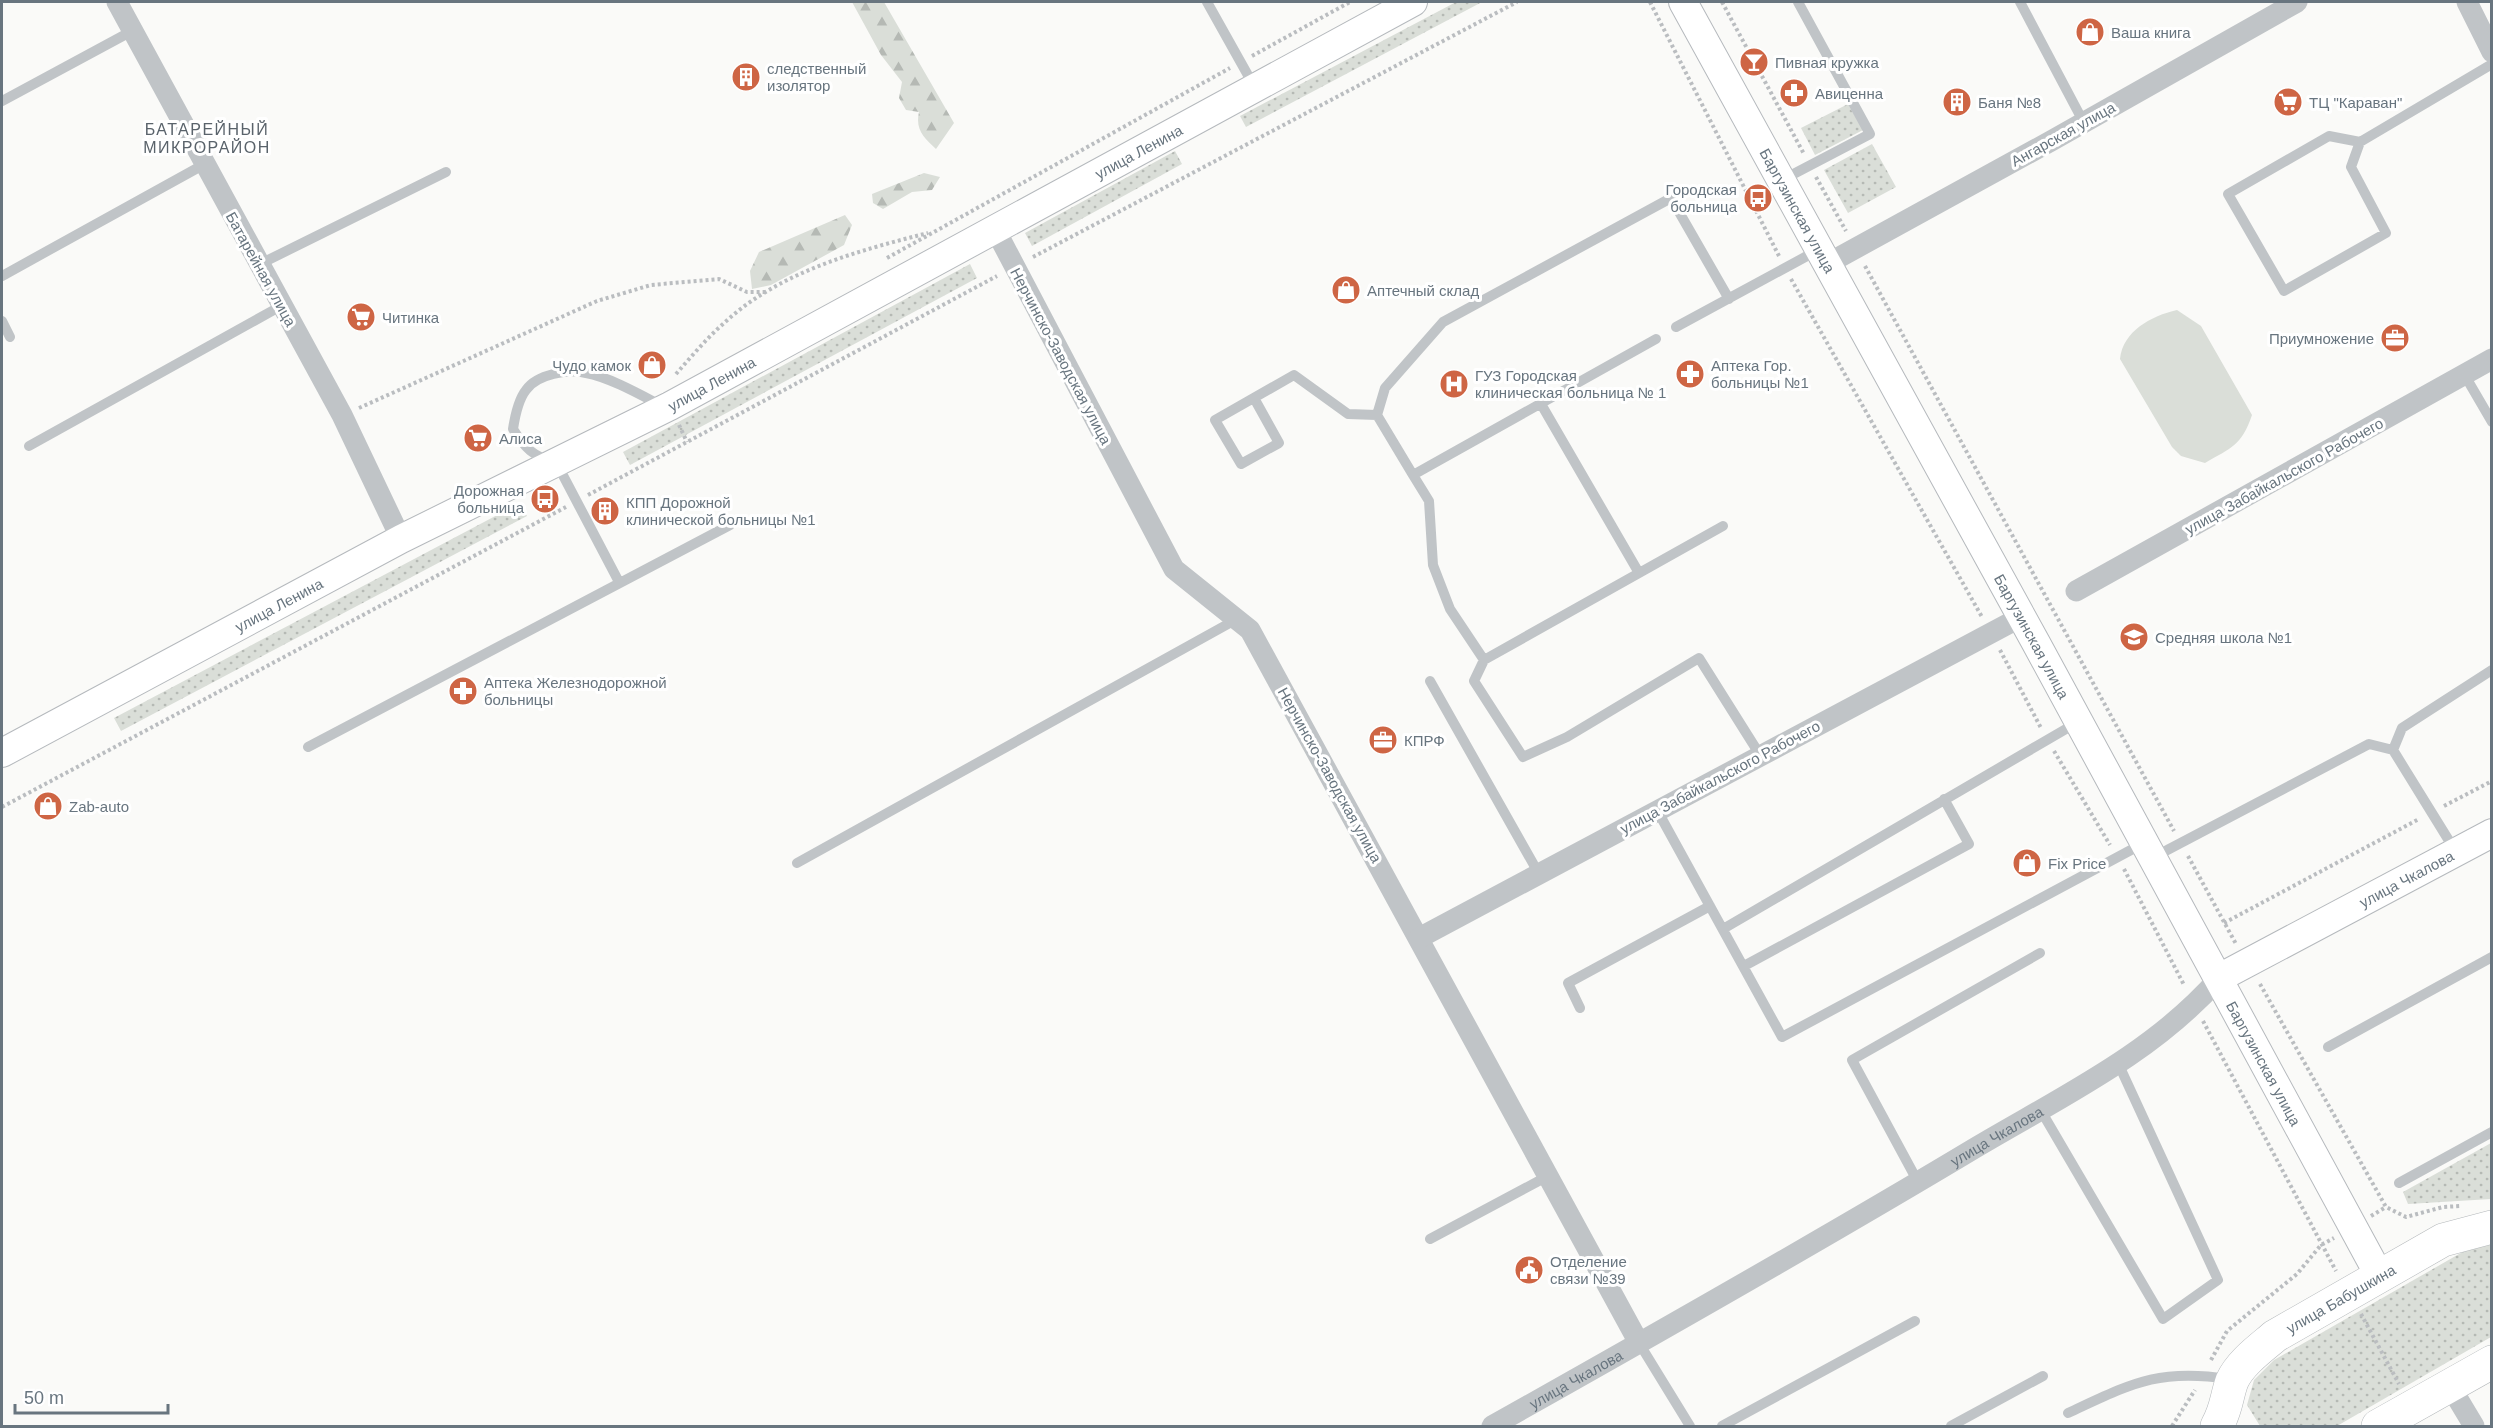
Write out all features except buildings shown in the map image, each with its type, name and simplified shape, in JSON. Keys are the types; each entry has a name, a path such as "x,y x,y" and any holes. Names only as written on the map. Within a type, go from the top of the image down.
{"main road":[{"name":"улица Ленина","path":"2,753 401,539 665,408 1413,2"},
{"name":"Баргузинская улица","path":"1683,2 2219,978 2379,1275"},
{"name":"улица Чкалова","path":"2219,978 2492,833"},
{"name":"улица Бабушкина","path":"2223,1404 2253,1355 2276,1336 2482,1216"},
{"path":"2378,1426 2492,1362"}],"street":[{"name":"Батарейная улица","path":"117,2 203,165 342,415 401,539"},
{"name":"Ангарская улица","path":"1823,256 1856,248 2084,123 2297,2"},
{"path":"2467,2 2486,27 2492,52"},
{"name":"Нерчинско-Заводская улица","path":"995,229 1174,569 1250,630 1639,1343"},
{"name":"улица Забайкальского Рабочего","path":"2076,591 2492,359"},
{"name":"улица Забайкальского Рабочего","path":"1419,938 2021,617"},
{"name":"улица Чкалова","path":"1492,1426 1918,1182 2118,1063 2195,1006 2219,978"},
{"path":"2450,1386 2474,1426"}],"lane":[{"path":"1207,2 1256,89"},
{"path":"1782,181 1870,134 1798,2"},
{"path":"2020,2 2084,123"},
{"path":"2,101 132,31"},
{"path":"2360,142 2329,136 2228,194 2284,291 2386,233 2351,167 2360,142 2492,64"},
{"path":"2,276 203,165"},
{"path":"258,265 446,172"},
{"path":"1484,660 1450,609 1433,565 1429,501 1377,415 1385,388 1443,322 1671,198 1729,299"},
{"path":"1676,327 1729,299 1823,256"},
{"path":"29,446 281,306"},
{"path":"2,321 10,337"},
{"path":"1413,476 1656,339"},
{"path":"619,582 556,462 540,458 524,448 513,429 516,411 526,389 548,375 586,372 639,394 665,408"},
{"path":"2464,374 2492,422"},
{"path":"1254,398 1279,443 1241,465 1215,420 1294,375 1348,414 1377,415"},
{"path":"1541,404 1639,573"},
{"path":"308,747 730,525"},
{"path":"1723,526 1484,660 1474,681 1523,757 1567,737 1699,658 1760,755"},
{"path":"797,863 1237,619"},
{"path":"2393,750 2402,728 2492,670"},
{"path":"1430,681 1539,874"},
{"path":"1723,929 2078,722"},
{"path":"1657,810 1782,1037 2148,850 2181,843 2369,744 2393,750 2456,852"},
{"path":"1743,966 1969,844 1944,799"},
{"path":"1580,1008 1568,983 1710,906"},
{"path":"1918,1182 1852,1060 2040,953"},
{"path":"2328,1047 2492,957"},
{"path":"2040,1109 2163,1318 2218,1280 2118,1063"},
{"path":"2399,1184 2492,1132"},
{"path":"1430,1239 1548,1176"},
{"path":"1722,1426 1915,1321"},
{"path":"1639,1343 1690,1426"},
{"path":"1951,1426 2043,1376"},
{"path":"2068,1413 2137,1382 2162,1376 2223,1404"}],"path":[{"path":"882,261 1350,2"},
{"path":"2,807 1015,267 1518,2"},
{"path":"1722,2 2224,923 2386,1207 2406,1217 2444,1206 2482,1216"},
{"path":"695,364 674,376 724,322 765,292 848,253 934,232"},
{"path":"342,415 597,301 651,285 719,279 747,292 765,292"},
{"path":"2224,923 2492,781"},
{"path":"2172,1426 2223,1404 2227,1331 2297,1274 2320,1245 2386,1207"},
{"path":"2320,1245 2412,1408"}],"green space":[{"path":"852,2 884,2 954,123 936,149 919,129 919,112 906,110 899,98 902,82 881,55"},
{"path":"1456,2 1482,2 1246,127 1240,116"},
{"path":"1848,104 1863,130 1815,155 1801,128"},
{"path":"1872,144 1896,187 1848,213 1824,170"},
{"path":"1175,151 1182,164 1032,246 1025,233"},
{"path":"924,173 940,177 932,190 912,192 883,209 873,203 872,194"},
{"path":"845,215 852,225 844,245 771,285 752,289 750,271 759,252"},
{"path":"970,264 977,278 630,465 623,452"},
{"path":"2177,310 2201,326 2252,415 2240,439 2205,463 2181,456 2172,447 2120,359 2127,340 2140,326 2158,316"},
{"path":"520,503 527,516 121,731 114,718"},
{"path":"2491,1143 2491,1199 2408,1204 2403,1192"},
{"path":"2491,1243 2491,1337 2337,1426 2260,1426 2247,1405 2254,1380 2274,1360 2473,1246"}],"place":[{"name":"Ваша книга","path":"2090,32"},
{"name":"Пивная кружка","path":"1754,62"},
{"name":"следственный изолятор","path":"746,77"},
{"name":"Авиценна","path":"1794,93"},
{"name":"Баня №8","path":"1957,102"},
{"name":"ТЦ \"Караван\"","path":"2288,102"},
{"name":"Городская больница","path":"1758,198"},
{"name":"Аптечный склад","path":"1346,290"},
{"name":"Читинка","path":"361,317"},
{"name":"Приумножение","path":"2395,338"},
{"name":"Чудо камок","path":"652,365"},
{"name":"Аптека Гор. больницы №1","path":"1690,374"},
{"name":"ГУЗ Городская клиническая больница № 1","path":"1454,384"},
{"name":"Алиса","path":"478,438"},
{"name":"Дорожная больница","path":"545,499"},
{"name":"КПП Дорожной клинической больницы №1","path":"605,511"},
{"name":"Средняя школа №1","path":"2134,637"},
{"name":"Аптека Железнодорожной больницы","path":"463,691"},
{"name":"КПРФ","path":"1383,740"},
{"name":"Zab-auto","path":"48,806"},
{"name":"Fix Price","path":"2027,863"},
{"name":"Отделение связи №39","path":"1529,1270"}],"district":[{"name":"БАТАРЕЙНЫЙ МИКРОРАЙОН","path":"207,138"}]}
